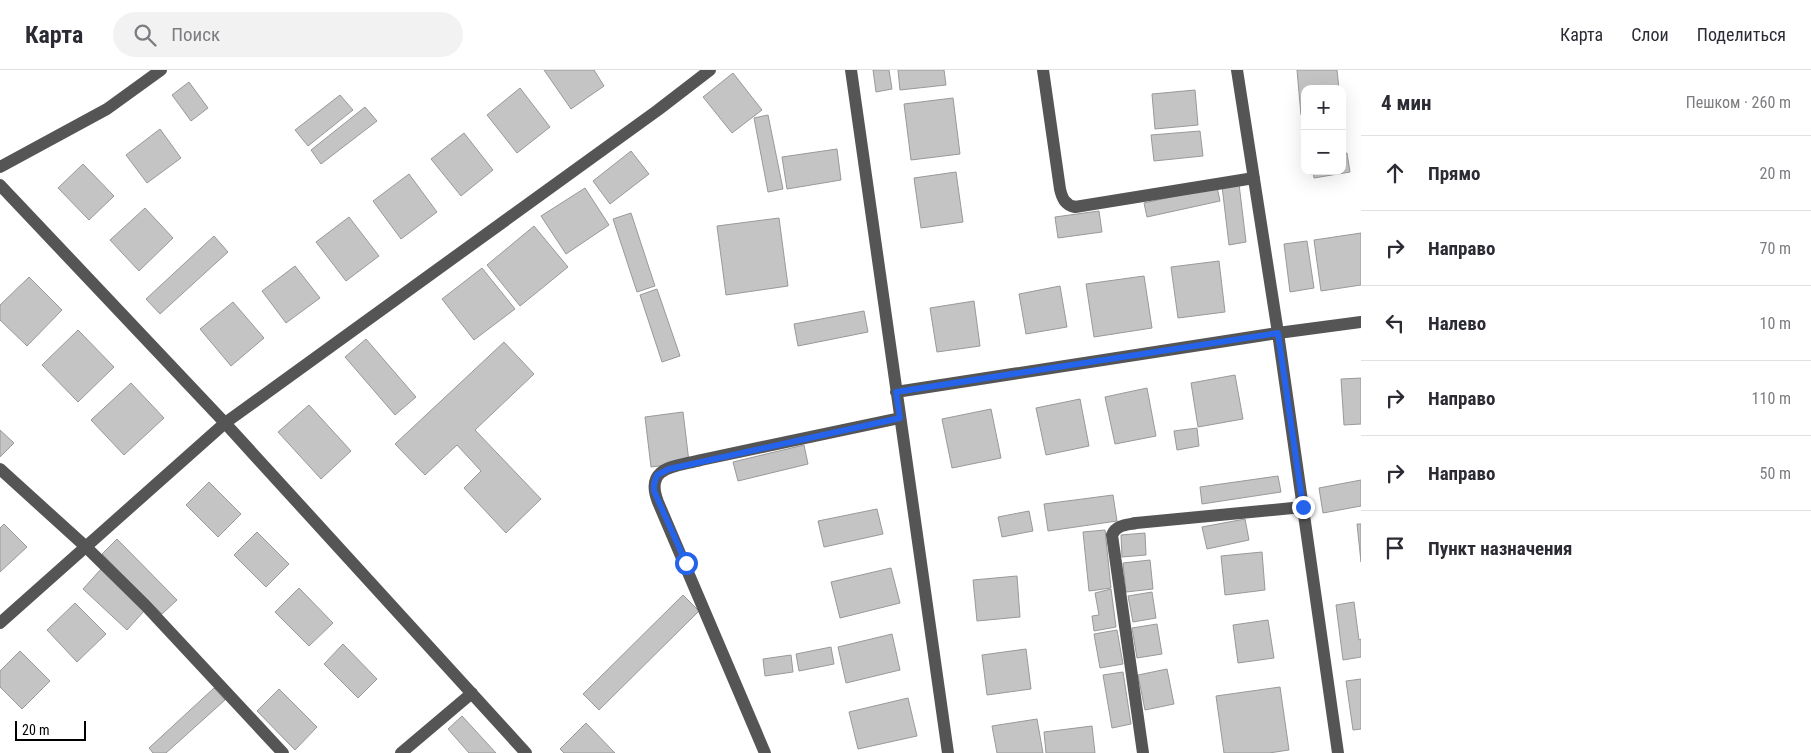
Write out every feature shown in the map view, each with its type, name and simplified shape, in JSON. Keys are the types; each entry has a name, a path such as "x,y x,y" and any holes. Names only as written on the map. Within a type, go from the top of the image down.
{"street":[{"path":"0,168 107,109 161,70"},
{"path":"0,623 225,423 658,110 710,70"},
{"path":"851,70 948,753"},
{"path":"1043,70 1060,189 1062,198 1070,206 1075,207 1254,178"},
{"path":"1237,70 1278,333 1338,753"},
{"path":"0,185 225,423 526,753"},
{"path":"896,392 1361,322"},
{"path":"765,753 654,491 655,479 660,472 701,460 900,418"},
{"path":"0,469 85,546 145,606 283,753"},
{"path":"1143,753 1112,535 1115,530 1121,526 1136,523 1303,507"},
{"path":"401,753 472,692"}],"building":[{"path":"544,70 594,70 604,86 571,109"},
{"path":"873,70 889,70 892,89 876,92"},
{"path":"898,70 944,70 946,85 900,90"},
{"path":"1297,70 1337,70 1339,85 1301,85 1301,115"},
{"path":"733,73 762,110 732,133 703,97"},
{"path":"189,82 208,108 191,121 172,95"},
{"path":"520,88 550,127 517,153 487,115"},
{"path":"1195,90 1198,125 1155,129 1152,94"},
{"path":"340,95 353,110 308,146 295,130"},
{"path":"953,98 960,154 911,160 904,104"},
{"path":"365,107 377,121 321,164 311,150"},
{"path":"768,115 783,189 768,192 754,118"},
{"path":"160,129 181,158 147,183 126,155"},
{"path":"1200,131 1203,156 1154,161 1151,135"},
{"path":"464,133 493,170 461,196 431,159"},
{"path":"837,149 841,180 787,189 782,157"},
{"path":"631,151 649,174 610,204 593,181"},
{"path":"1346,153 1350,172 1346,173"},
{"path":"83,164 114,196 89,220 58,188"},
{"path":"956,172 963,222 921,228 914,178"},
{"path":"409,174 437,212 401,239 373,201"},
{"path":"1314,175 1332,175 1314,178"},
{"path":"1239,184 1246,242 1229,245 1222,186"},
{"path":"1217,187 1220,201 1147,217 1144,203"},
{"path":"585,188 609,225 566,254 541,216"},
{"path":"145,208 173,238 139,271 110,240"},
{"path":"1099,211 1102,232 1058,238 1055,217"},
{"path":"631,213 655,286 637,292 613,219"},
{"path":"349,217 379,256 346,281 316,242"},
{"path":"779,218 788,286 726,295 717,226"},
{"path":"534,226 568,267 520,306 487,265"},
{"path":"1361,233 1361,285 1321,291 1314,240"},
{"path":"214,236 228,252 160,314 146,299"},
{"path":"1307,241 1314,288 1290,292 1284,244"},
{"path":"1219,261 1225,312 1178,318 1171,267"},
{"path":"295,266 320,298 286,323 262,291"},
{"path":"482,268 515,309 474,340 442,299"},
{"path":"1144,276 1152,328 1094,337 1086,284"},
{"path":"29,277 62,310 27,346 0,320 0,305"},
{"path":"1060,286 1067,327 1026,334 1019,294"},
{"path":"657,289 680,356 662,362 640,295"},
{"path":"974,301 980,346 937,352 930,308"},
{"path":"233,302 264,338 231,366 200,329"},
{"path":"864,311 868,332 798,346 794,324"},
{"path":"78,330 114,367 78,402 42,365"},
{"path":"366,339 416,397 395,415 345,357"},
{"path":"504,342 534,374 475,430 541,499 506,533 464,488 481,471 457,445 425,475 395,444"},
{"path":"1235,375 1243,419 1198,427 1191,383"},
{"path":"1361,378 1361,424 1344,425 1341,379"},
{"path":"131,383 164,418 124,455 91,420"},
{"path":"1147,388 1156,436 1115,444 1105,397"},
{"path":"1080,399 1089,446 1046,455 1036,408"},
{"path":"309,405 351,451 321,479 278,432"},
{"path":"991,409 1001,458 952,468 942,419"},
{"path":"683,412 689,462 651,467 645,417"},
{"path":"1197,428 1199,446 1177,450 1174,431"},
{"path":"0,430 14,443 0,457"},
{"path":"804,445 808,464 738,481 733,462"},
{"path":"1278,476 1281,492 1202,504 1200,487"},
{"path":"1361,480 1361,506 1323,513 1319,488"},
{"path":"209,482 241,514 218,537 186,505"},
{"path":"1113,495 1117,521 1048,531 1044,504"},
{"path":"877,509 883,534 824,547 818,521"},
{"path":"1029,511 1033,531 1002,537 998,517"},
{"path":"1245,519 1249,540 1207,549 1202,527"},
{"path":"4,524 27,547 0,572 0,528"},
{"path":"1357,524 1361,524 1361,562"},
{"path":"1105,530 1111,588 1089,591 1083,532"},
{"path":"257,532 289,564 266,587 234,555"},
{"path":"1145,533 1146,555 1122,557 1121,535"},
{"path":"117,539 177,600 162,614 102,554"},
{"path":"1262,552 1265,590 1225,595 1221,556"},
{"path":"1150,560 1153,589 1126,592 1123,563"},
{"path":"891,568 900,603 840,618 831,582"},
{"path":"101,569 145,610 127,630 83,589"},
{"path":"1017,576 1020,617 977,621 973,580"},
{"path":"299,588 333,623 309,646 275,612"},
{"path":"1111,589 1116,627 1094,631 1092,616 1099,615 1095,593"},
{"path":"1152,592 1156,618 1133,622 1128,596"},
{"path":"683,595 699,611 599,710 583,694"},
{"path":"1354,602 1359,640 1361,639 1361,657 1343,660 1336,605"},
{"path":"75,603 106,634 77,662 47,630"},
{"path":"1268,620 1274,658 1238,663 1233,625"},
{"path":"1157,624 1162,654 1137,658 1132,628"},
{"path":"1117,630 1123,664 1100,668 1094,634"},
{"path":"892,634 900,670 846,683 838,647"},
{"path":"343,644 377,679 358,698 324,664"},
{"path":"831,647 834,664 799,671 796,654"},
{"path":"1026,649 1031,689 987,695 982,655"},
{"path":"20,651 50,681 22,709 0,687 0,671"},
{"path":"791,655 793,672 765,676 763,659"},
{"path":"1167,669 1174,704 1145,710 1138,675"},
{"path":"1123,672 1131,724 1112,728 1103,675"},
{"path":"1361,679 1361,729 1353,730 1346,681"},
{"path":"1280,687 1289,750 1269,753 1224,753 1216,696"},
{"path":"214,688 225,700 166,753 153,753 149,748"},
{"path":"279,689 317,727 295,750 257,711"},
{"path":"908,698 917,736 858,749 849,712"},
{"path":"462,716 496,753 469,753 448,729"},
{"path":"1037,719 1043,753 997,753 992,726"},
{"path":"586,723 615,753 564,753 560,749"},
{"path":"1092,726 1095,753 1046,753 1044,732"}],"route":[{"path":"686,563 654,491 655,479 660,472 701,460 900,418 896,392 1278,333 1303,507"}]}
